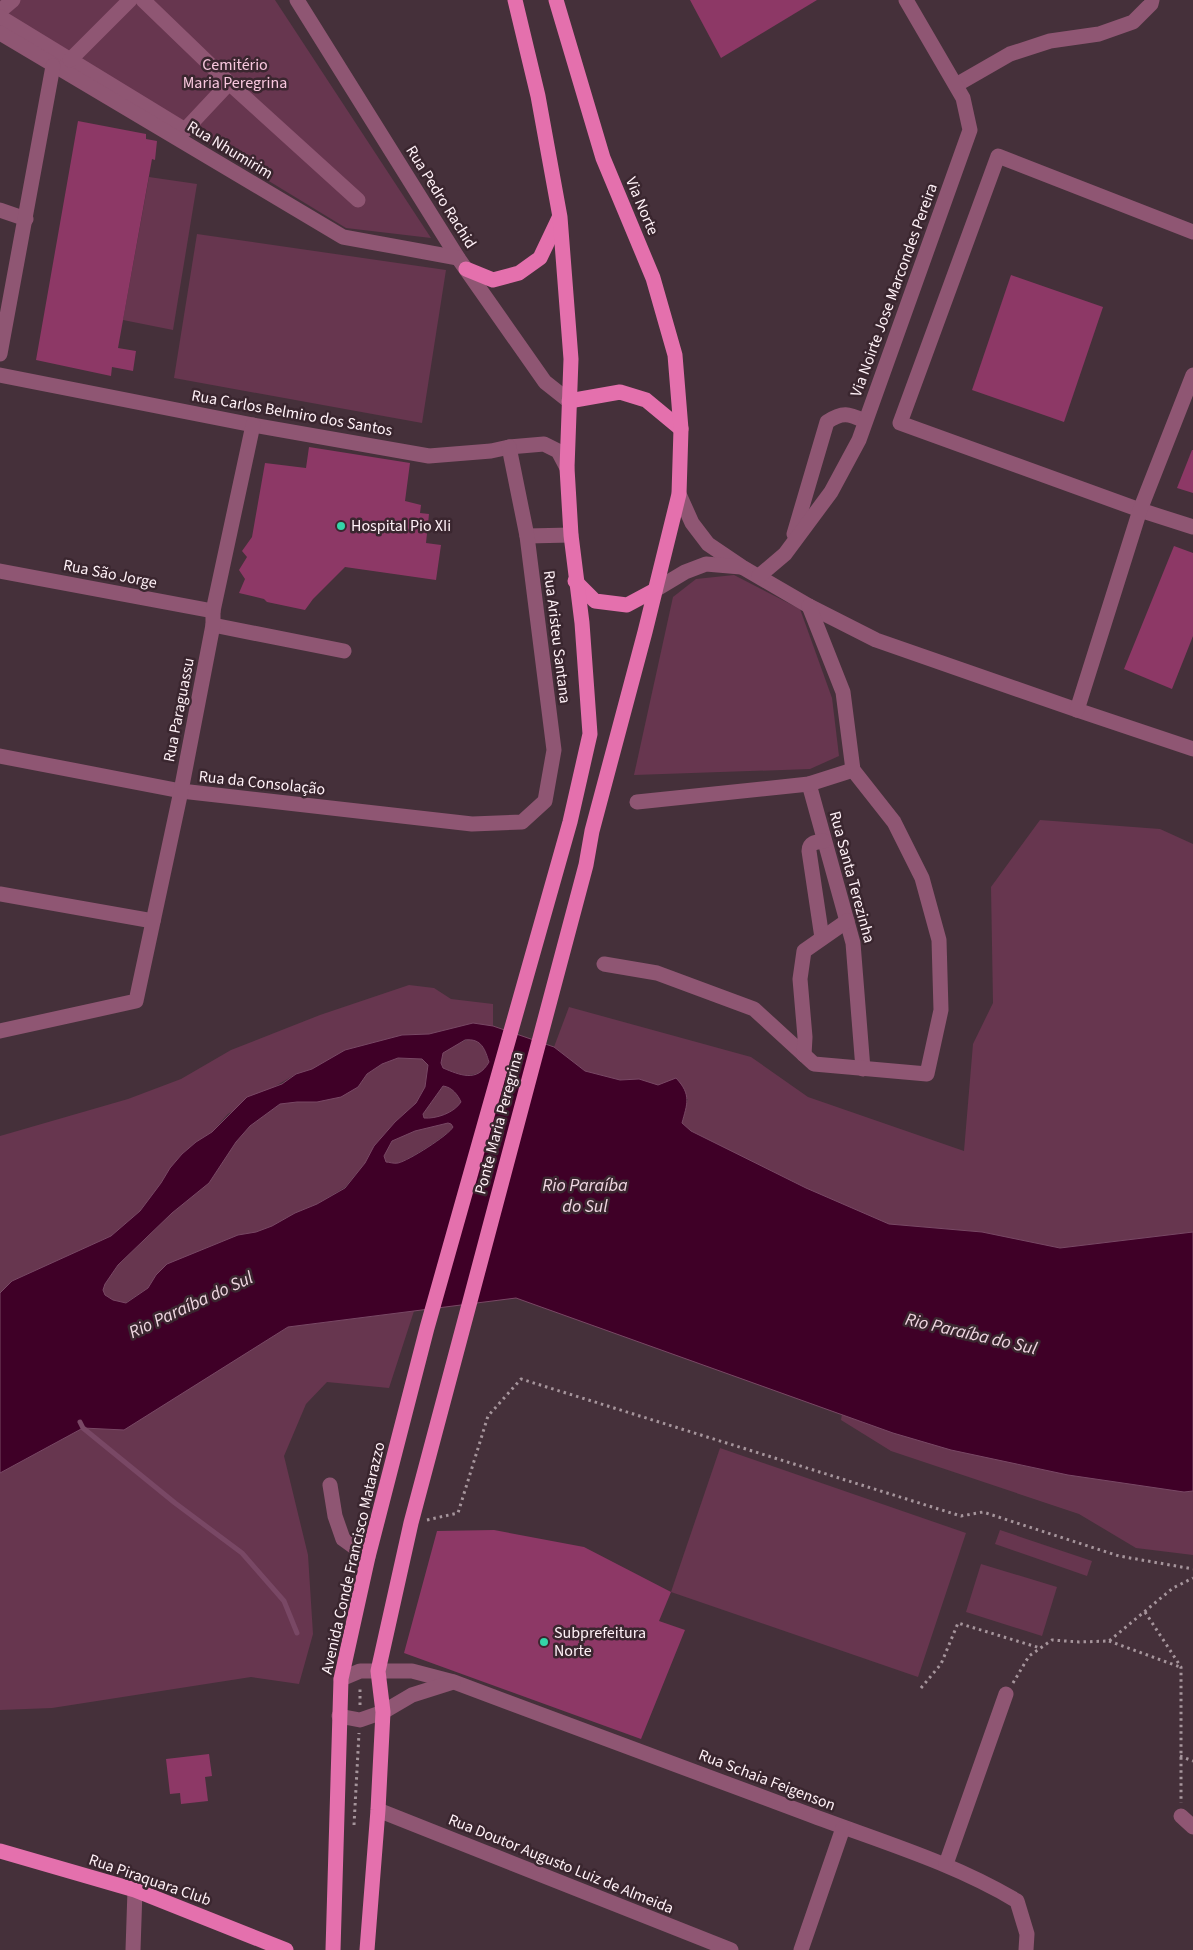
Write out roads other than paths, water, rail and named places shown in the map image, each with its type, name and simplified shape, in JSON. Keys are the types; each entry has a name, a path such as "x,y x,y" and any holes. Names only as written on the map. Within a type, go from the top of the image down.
{"main road":[{"path":"515,0 538,96 560,216 571,359 569,401 620,392 646,400 681,429"},
{"name":"Via Norte","path":"556,0 603,158 653,278 675,355 681,429 679,494 655,590"},
{"path":"462,263 493,280 520,274 540,258 560,216"},
{"name":"Ponte Maria Peregrina","path":"427,1328 570,822 590,734 582,623 571,535 567,468 569,401"},
{"path":"576,581 595,601 627,604 655,590"},
{"name":"Ponte Maria Peregrina","path":"378,1671 411,1523 586,865 592,831 655,590"},
{"name":"Avenida Conde Francisco Matarazzo","path":"333,1950 341,1679 368,1557 427,1328"},
{"path":"367,1950 378,1810 383,1712 378,1671"},
{"name":"Rua Piraquara Club","path":"0,1851 135,1890 286,1950"}],"street":[{"path":"0,11 13,0"},
{"path":"70,60 130,0"},
{"path":"143,0 228,83 358,200"},
{"name":"Rua Pedro Rachid","path":"297,0 462,263 545,382 569,401"},
{"name":"Via Noirte Jose Marcondes Pereira","path":"759,576 785,554 831,492 859,440 970,130 963,98 906,0"},
{"path":"956,85 1010,54 1050,41 1098,34 1133,22 1151,4 1152,0"},
{"path":"0,17 186,130 228,83"},
{"name":"Rua Nhumirim","path":"0,33 343,237 462,263"},
{"path":"0,354 53,66"},
{"path":"1193,232 998,156 900,423 1140,510 1193,527"},
{"path":"0,210 26,220"},
{"name":"Rua Carlos Belmiro dos Santos","path":"0,375 253,425 429,456 544,444 558,451 567,468"},
{"path":"1077,710 1140,510 1193,375"},
{"path":"791,545 827,422 836,416 849,414 865,421"},
{"name":"Rua Paraguassu","path":"0,1031 136,1002 181,791 213,618 253,425"},
{"name":"Rua Aristeu Santana","path":"509,447 527,536 554,750 545,801 522,822"},
{"path":"679,494 692,523 708,544 742,567 809,606 876,640 1193,749"},
{"path":"527,536 571,535"},
{"path":"655,590 685,572 706,564 742,567"},
{"name":"Rua São Jorge","path":"0,571 213,618 344,651"},
{"path":"604,964 657,973 754,1009 814,1064 927,1074 941,1010 939,940 922,878 894,822 853,770 843,692 809,606"},
{"name":"Rua da Consolação","path":"0,756 181,791 472,824 522,822"},
{"path":"637,802 809,784 853,770"},
{"name":"Rua Santa Terezinha","path":"809,784 853,943 863,1069"},
{"path":"822,938 809,847 812,844 824,841"},
{"path":"0,894 153,921"},
{"path":"804,1055 805,1037 800,979 804,951 847,921"},
{"path":"330,1485 343,1539 368,1557"},
{"name":"Rua Schaia Feigenson","path":"341,1679 360,1671 412,1671 454,1682 843,1828 946,1864 991,1885 1017,1901 1027,1934 1026,1950"},
{"path":"339,1716 360,1720 383,1712 412,1695 454,1682"},
{"path":"946,1864 1006,1694"},
{"name":"Rua Doutor Augusto Luiz de Almeida","path":"378,1810 731,1950"},
{"path":"1181,1816 1193,1827"},
{"path":"801,1950 843,1828"},
{"path":"133,1950 135,1890"}],"water":[{"name":"Rio Paraíba do Sul","path":"473,1023 493,1026 554,1047 585,1071 620,1080 639,1079 658,1085 676,1078 684,1090 687,1100 682,1123 691,1131 806,1188 889,1224 982,1232 1060,1248 1193,1232 1193,1491 1184,1492 1068,1475 951,1450 893,1433 516,1298 288,1327 124,1430 83,1428 0,1473 0,1293 12,1281 111,1236 140,1211 182,1154 212,1132 247,1097 282,1084 296,1074 312,1069 345,1050 402,1035 429,1034","holes":["465,1040 471,1040 482,1046 489,1062 479,1073 462,1075 443,1068 441,1063 443,1053","398,1058 422,1059 428,1065 425,1087 416,1103 395,1122 374,1146 365,1163 345,1188 272,1226 256,1232 238,1235 167,1264 156,1275 148,1288 126,1303 113,1300 105,1295 103,1290 105,1284 118,1265 172,1213 209,1183 236,1142 250,1126 280,1104 317,1102 341,1097 358,1087 367,1074 382,1064","443,1086 454,1092 461,1102 454,1109 439,1116 424,1118 423,1114","448,1123 453,1127 428,1147 410,1158 398,1163 386,1162 384,1156 392,1141 415,1131"]}],"waterway":[{"path":"80,1422 83,1428 175,1503 242,1553 284,1601 297,1633"}],"place":[{"name":"Hospital Pio XIi","path":"341,526"},
{"name":"Subprefeitura Norte","path":"544,1642"}],"park label":[{"name":"Cemitério Maria Peregrina","path":"235,74"}]}
